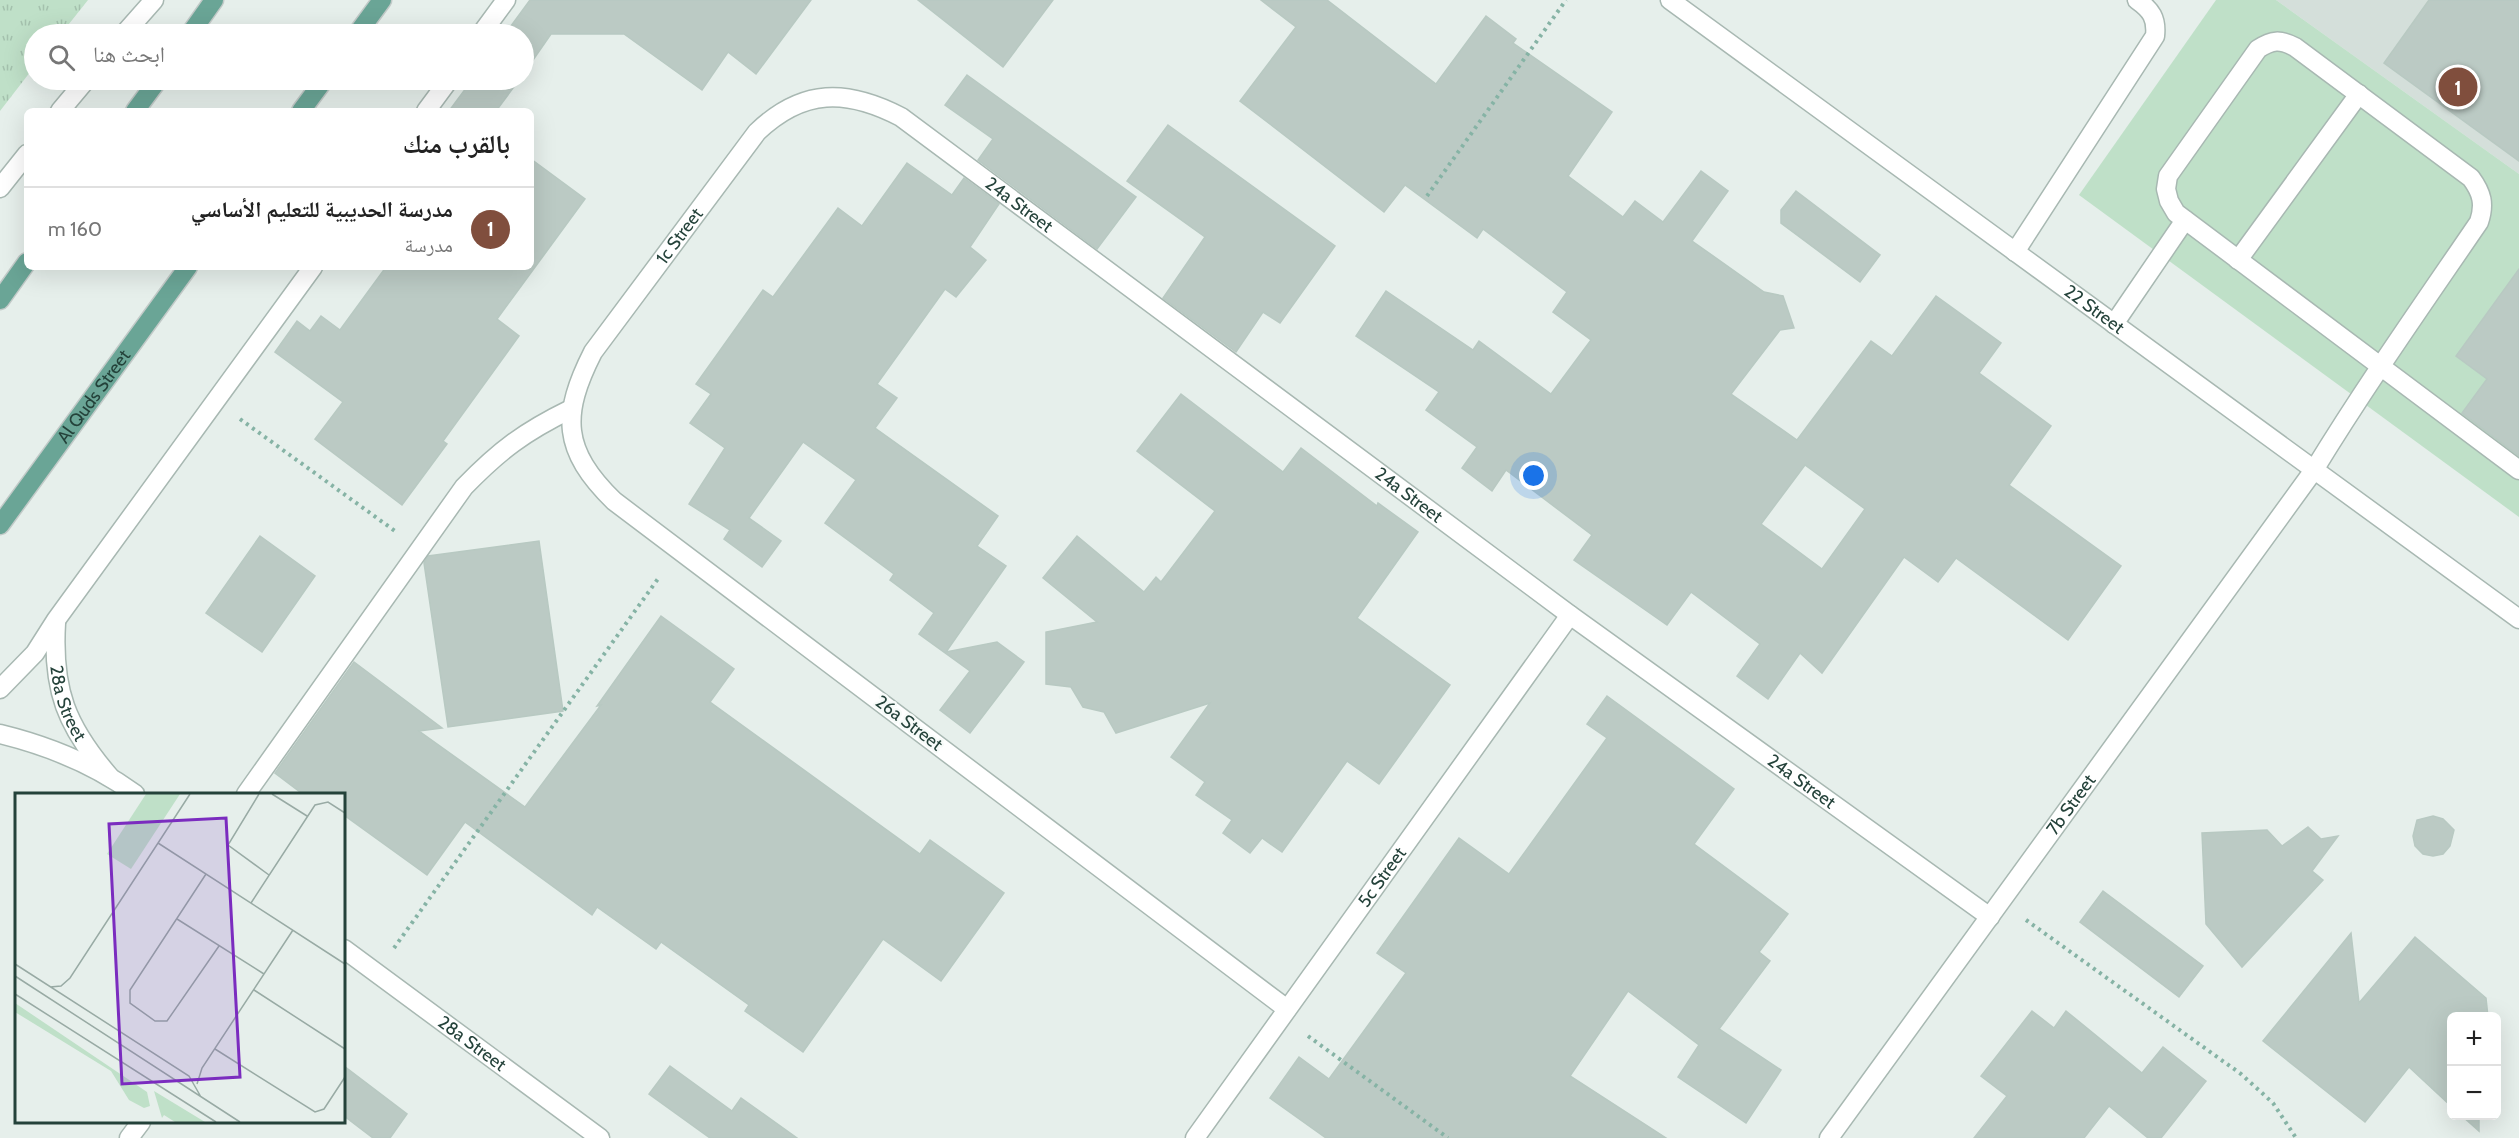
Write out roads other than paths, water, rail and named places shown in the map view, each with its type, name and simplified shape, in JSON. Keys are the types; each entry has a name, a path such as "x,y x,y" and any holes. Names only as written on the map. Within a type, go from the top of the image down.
{"main road":[{"path":"197,24 214,0"},
{"path":"364,24 382,0"},
{"path":"137,108 151,90"},
{"path":"303,108 317,90"},
{"path":"0,300 24,266"},
{"name":"Al Quds Street","path":"0,525 186,270"}],"street":[{"path":"133,24 154,0"},
{"path":"488,24 506,0"},
{"name":"22 Street","path":"1670,0 2519,619"},
{"path":"2015,252 2155,36 2156,24 2152,12 2137,0"},
{"name":"7b Street","path":"1829,1138 2314,470 2479,222 2483,211 2483,198 2471,178 2359,94 2283,41 2269,41 2258,49 2168,176 2166,189 2169,201 2176,213 2185,220"},
{"path":"63,108 78,90"},
{"path":"428,108 442,90"},
{"path":"2238,260 2359,94"},
{"name":"1c Street","path":"571,409 578,382 593,352 757,132 774,115 795,104 822,97"},
{"name":"24a Street","path":"822,97 849,98 876,104 901,117 1570,615 1990,917"},
{"path":"0,188 24,157"},
{"path":"2114,324 2185,220 2519,470"},
{"path":"0,689 35,653 56,620 311,270"},
{"path":"247,793 464,487 495,454 533,428 571,409"},
{"name":"26a Street","path":"571,409 573,435 580,459 594,481 614,501 1284,1013"},
{"name":"5c Street","path":"1195,1138 1570,615"},
{"name":"28a Street","path":"56,620 54,654 59,689 66,710 88,751 110,777"},
{"name":"28a Street","path":"0,734 31,741 72,757 110,777 132,793"},
{"name":"28a Street","path":"345,950 600,1138"},
{"path":"129,1138 140,1123"}],"place":[{"name":"مدرسة الحديبية للتعليم الأساسي","path":"2458,87"}]}
